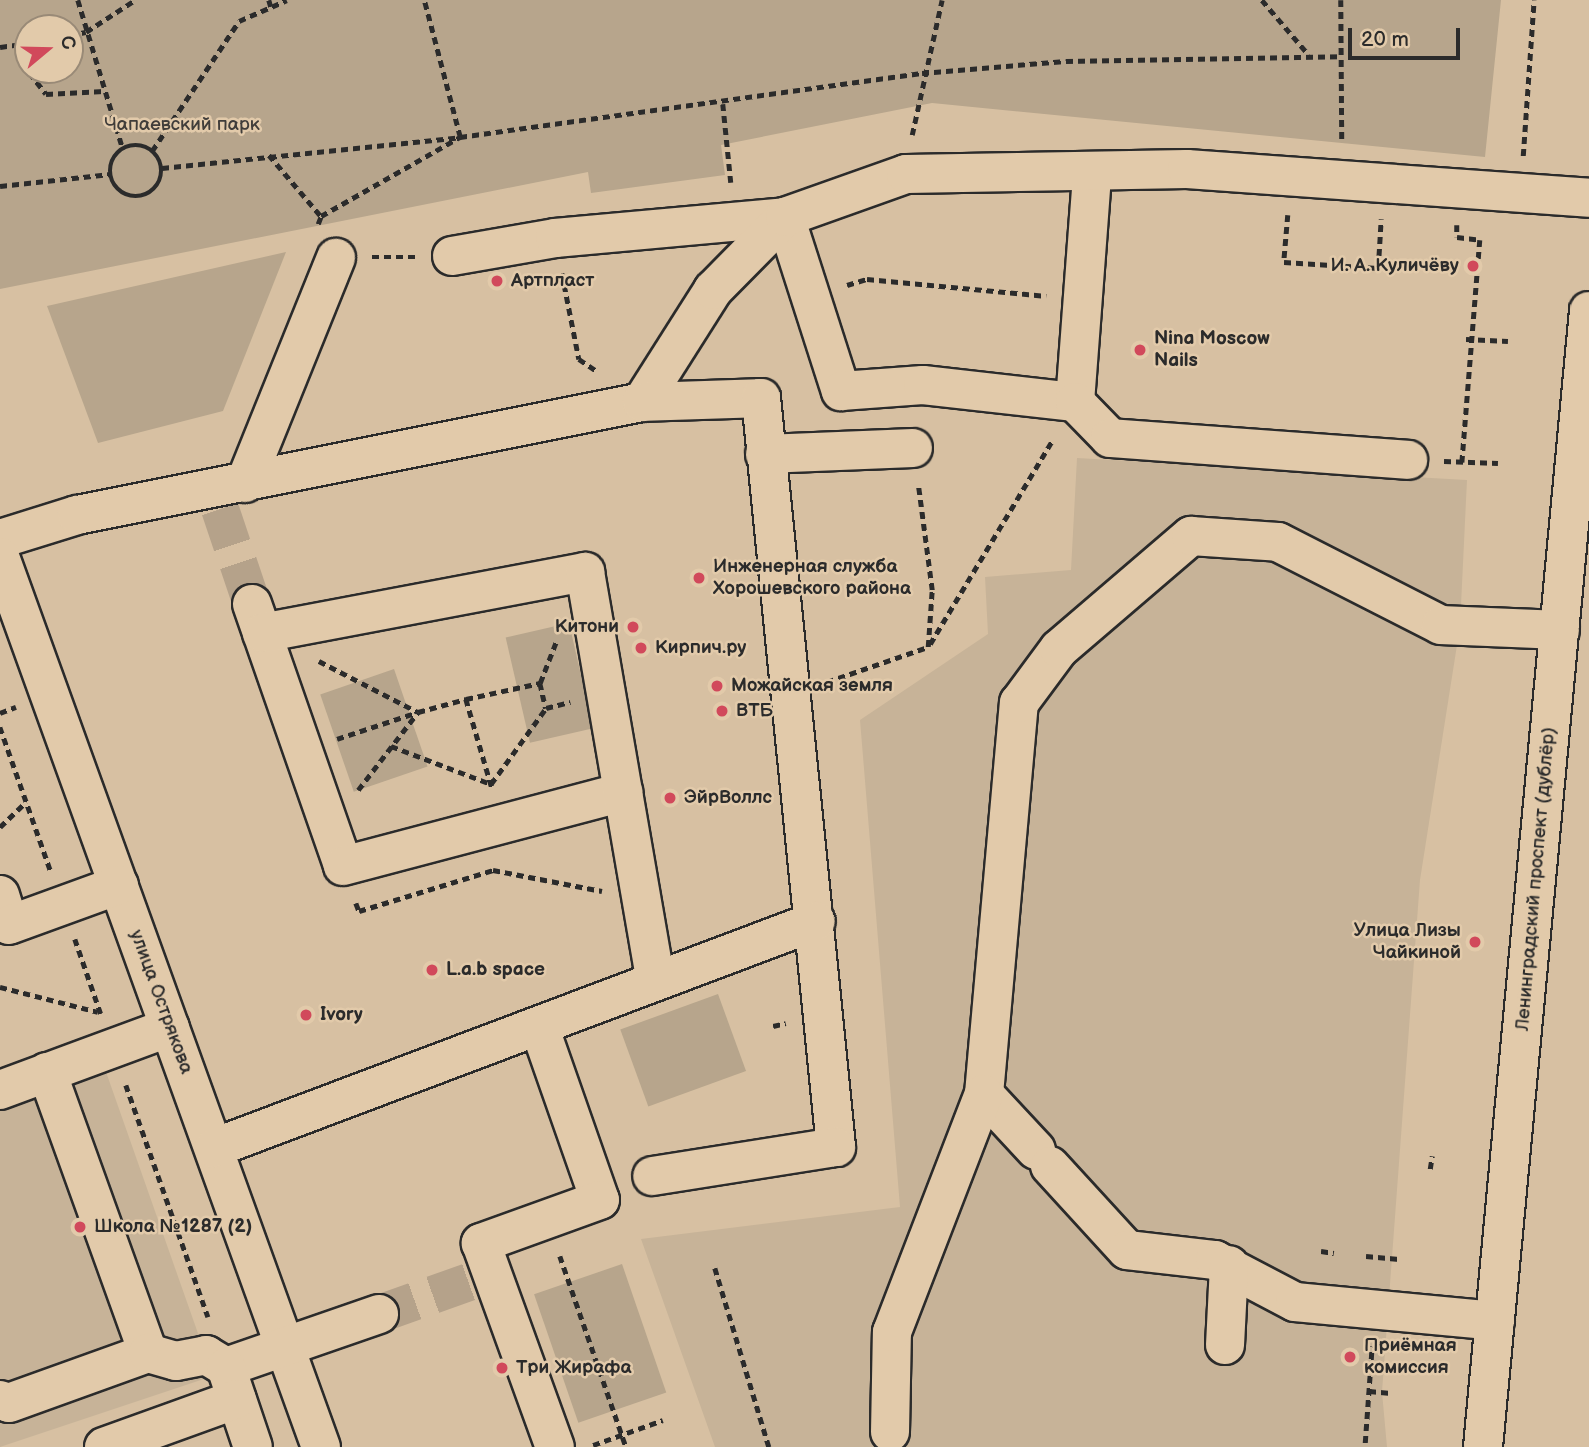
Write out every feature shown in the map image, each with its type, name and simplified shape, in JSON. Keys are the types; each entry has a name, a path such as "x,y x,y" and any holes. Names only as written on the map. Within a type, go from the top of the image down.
{"main road":[{"path":"452,256 555,238 785,217 906,174 1092,175 1187,169 1589,198"},
{"path":"1075,402 1092,175"},
{"path":"785,217 841,391 923,385 1075,402 1110,438 1408,460"},
{"path":"642,402 713,290 785,217"},
{"path":"226,494 336,258"},
{"name":"Ленинградский проспект (дублёр)","path":"1483,1447 1589,311"},
{"path":"0,539 77,515 226,494 642,402 761,398 789,695 816,921 836,1147 652,1176"},
{"path":"765,454 913,448"},
{"path":"890,1432 892,1332 984,1094 1019,703 1059,649 1191,536 1278,542 1441,625 1560,630"},
{"name":"улица Острякова","path":"0,557 321,1447"},
{"path":"623,792 343,866 257,618 584,572 606,694 656,981"},
{"path":"0,895 9,925 119,885"},
{"path":"214,1148 816,921"},
{"path":"538,1026 600,1200 481,1243 486,1276 555,1447"},
{"path":"0,1090 170,1027"},
{"path":"47,1072 148,1353"},
{"path":"984,1094 1127,1250 1229,1265 1295,1302 1495,1321"},
{"path":"1226,1345 1229,1265"},
{"path":"104,1447 232,1383 286,1347 379,1314"},
{"path":"0,1401 9,1404 148,1353 176,1361 206,1355 232,1383 254,1447"}],"path":[{"path":"78,0 123,149 110,174"},
{"path":"86,32 135,0"},
{"path":"269,0 271,7"},
{"path":"152,151 239,21 287,0"},
{"path":"424,0 460,137"},
{"path":"906,174 922,73 942,0"},
{"path":"1262,0 1309,56"},
{"path":"1341,0 1342,180"},
{"path":"1520,193 1534,0"},
{"path":"162,168 460,137 723,104 922,73 1066,61 1342,56"},
{"path":"38,84 46,94 104,91"},
{"path":"723,104 736,221"},
{"path":"269,155 321,216 460,137"},
{"path":"123,149 152,151"},
{"path":"110,174 120,192 139,197 156,187 162,168 152,151"},
{"path":"0,186 110,174"},
{"path":"1292,177 1284,262 1378,268 1384,183"},
{"path":"1460,189 1457,237 1480,240 1462,462"},
{"path":"555,238 579,359 642,402"},
{"path":"336,258 452,256"},
{"path":"810,297 867,279 1082,299"},
{"path":"1466,339 1508,341"},
{"path":"789,695 928,647 1075,402"},
{"path":"913,448 932,590 928,647"},
{"path":"1408,460 1499,463"},
{"path":"257,618 418,712"},
{"path":"303,751 418,712 540,683 546,708"},
{"path":"491,784 546,708 606,694"},
{"path":"466,699 501,823"},
{"path":"355,795 418,712"},
{"path":"391,746 491,784"},
{"path":"0,827 26,802"},
{"path":"343,866 359,911 494,870 610,892"},
{"path":"0,987 101,1012"},
{"path":"1430,1169 1432,1156"},
{"path":"547,1219 626,1447"},
{"path":"1321,1251 1334,1253"},
{"path":"1366,1256 1402,1259"},
{"path":"715,1269 769,1447"},
{"path":"1365,1443 1372,1345"},
{"path":"1369,1391 1391,1393"},
{"path":"589,1447 663,1420"}],"shaded area":[{"path":"1077,458 1467,480 1460,626 1420,880 1382,1392 1387,1447 715,1447 641,1239 900,1207 860,720 988,634 985,577 1071,570"},
{"name":"Школа №1287 (2)","path":"99,1052 213,1376 0,1447 0,1077"}],"green space":[{"name":"Чапаевский парк","path":"0,0 1501,0 1485,157 932,103 721,145 725,175 591,193 588,172 0,289"},
{"path":"286,252 223,411 98,443 47,306"},
{"path":"569,623 593,728 530,743 506,638"},
{"path":"394,669 428,766 354,792 320,694"},
{"path":"718,994 746,1071 648,1107 620,1030"},
{"path":"622,1264 666,1393 578,1423 534,1294"}],"tunnel":[{"path":"220,509 252,604"},
{"path":"379,1314 480,1278"}],"place":[{"name":"И. А. Куличёву","path":"1473,266"},
{"name":"Артпласт","path":"497,281"},
{"name":"Nina Moscow Nails","path":"1140,350"},
{"name":"Инженерная служба Хорошевского района","path":"699,578"},
{"name":"Китони","path":"633,627"},
{"name":"Кирпич.ру","path":"641,648"},
{"name":"Можайская земля","path":"717,686"},
{"name":"ВТБ","path":"722,711"},
{"name":"ЭйрВоллс","path":"670,798"},
{"name":"Улица Лизы Чайкиной","path":"1475,942"},
{"name":"L.a.b space","path":"432,970"},
{"name":"Ivory","path":"306,1015"},
{"name":"Школа №1287 (2)","path":"80,1227"},
{"name":"Приёмная комиссия","path":"1350,1357"},
{"name":"Три Жирафа","path":"502,1368"}]}
